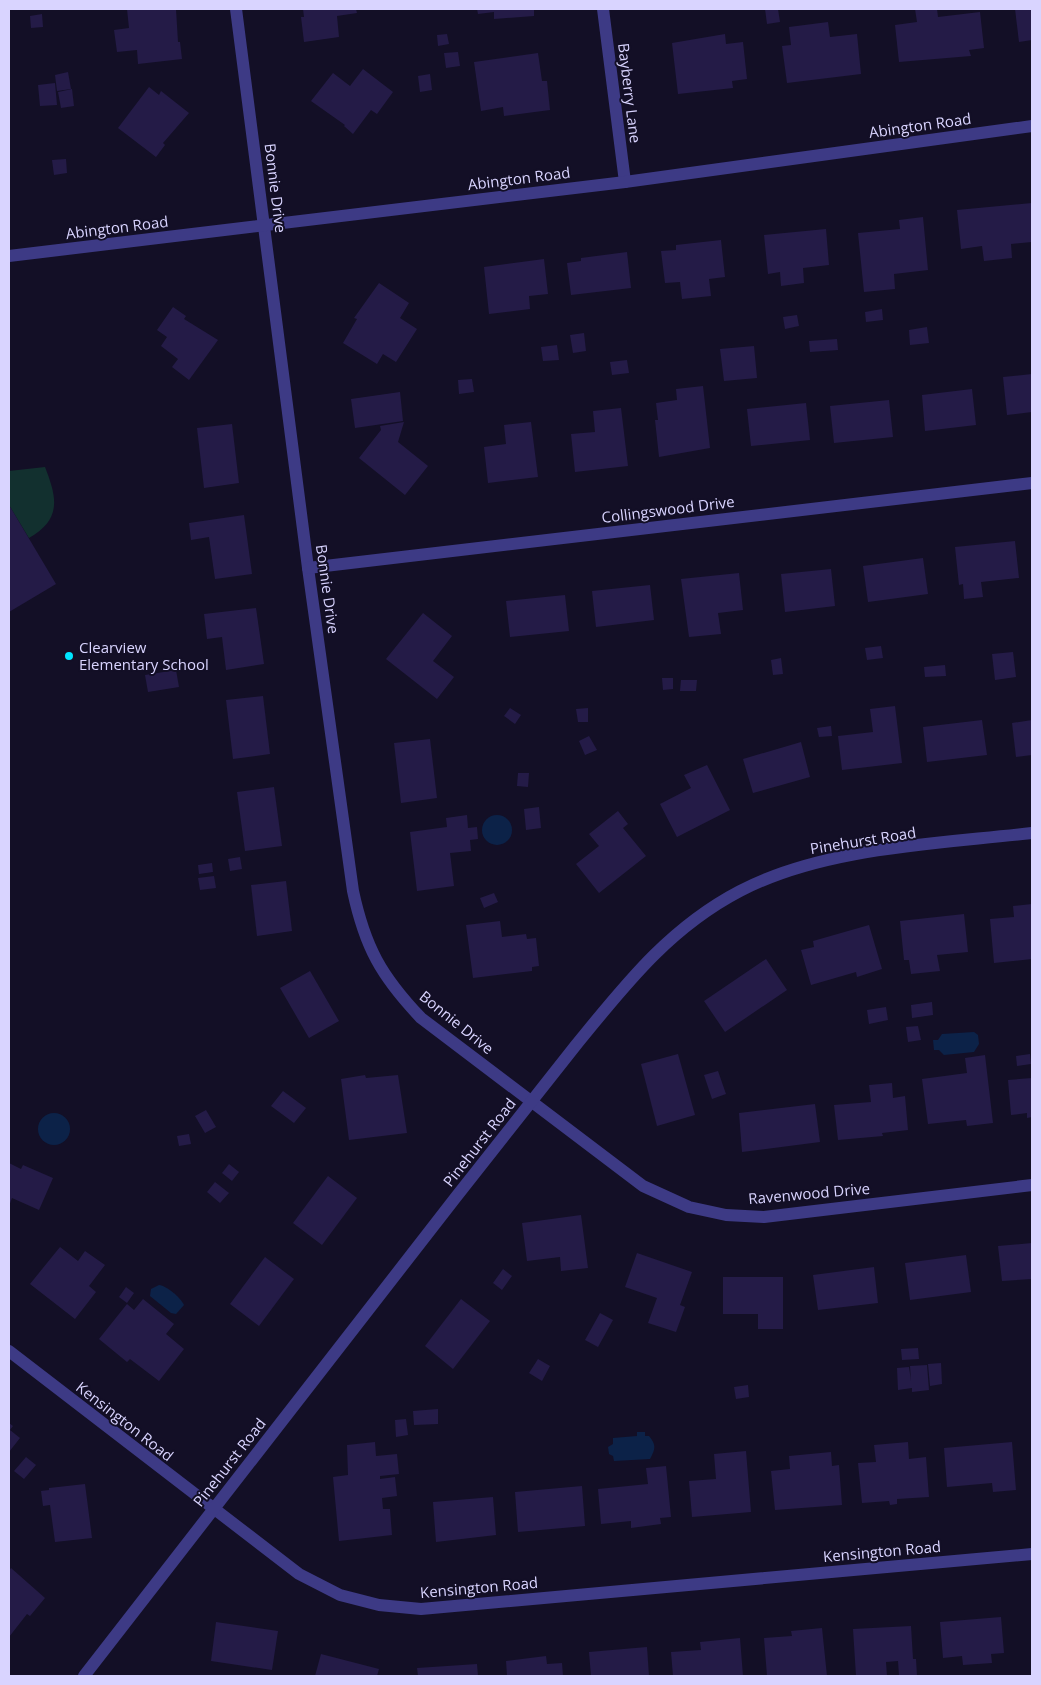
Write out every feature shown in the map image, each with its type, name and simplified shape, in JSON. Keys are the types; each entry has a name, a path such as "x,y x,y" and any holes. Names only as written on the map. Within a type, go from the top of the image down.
{"street":[{"name":"Bonnie Drive","path":"236,9 308,568 353,891 359,921 380,970 421,1018 532,1101"},
{"name":"Bayberry Lane","path":"603,9 625,182"},
{"name":"Abington Road","path":"9,256 625,182 1032,126"},
{"name":"Collingswood Drive","path":"308,568 1032,483"},
{"name":"Pinehurst Road","path":"84,1676 532,1101 629,980 663,944 713,906 740,891 769,878 829,859 1032,833"},
{"name":"Ravenwood Drive","path":"532,1101 643,1186 689,1207 726,1215 764,1217 1032,1185"},
{"name":"Kensington Road","path":"9,1351 298,1574 340,1595 380,1605 421,1609 1032,1554"}],"green space":[{"path":"45,467 52,488 54,507 47,523 40,531 29,538 9,505 9,471"}],"water":[{"path":"497,815 508,819 512,830 508,841 497,845 486,841 482,830 486,819"},
{"path":"974,1032 978,1035 979,1044 974,1052 944,1055 939,1050 934,1050 933,1040 938,1040 942,1034"},
{"path":"54,1113 60,1114 65,1118 69,1123 69,1135 65,1140 60,1144 54,1145 48,1144 43,1140 39,1135 38,1129 39,1123 43,1118 48,1114"},
{"path":"159,1285 173,1292 184,1305 176,1314 171,1313 150,1296 151,1289"},
{"path":"637,1432 645,1432 645,1436 649,1436 653,1442 654,1449 650,1459 614,1461 613,1456 609,1454 608,1447 613,1444 613,1438 637,1436"}],"building":[{"path":"127,9 176,9 178,42 180,42 182,59 138,64 137,50 117,52 114,30 129,28"},
{"path":"303,9 356,9 357,13 337,16 339,37 304,42 301,17 304,17"},
{"path":"477,9 534,9 534,16 494,19 494,12 478,14"},
{"path":"765,9 778,9 780,22 767,24"},
{"path":"915,9 937,9 938,17 980,12 984,48 969,50 971,56 899,62 895,25 917,22"},
{"path":"1015,9 1032,9 1032,40 1019,42"},
{"path":"42,14 43,27 31,28 30,16"},
{"path":"828,22 830,37 857,34 861,74 787,83 782,46 791,45 789,27"},
{"path":"447,34 449,44 438,46 437,35"},
{"path":"725,34 726,44 743,42 747,79 732,81 733,88 678,94 672,43"},
{"path":"458,52 460,66 446,68 444,53"},
{"path":"538,53 542,81 547,81 550,110 504,116 503,107 481,111 474,62"},
{"path":"363,69 393,92 377,114 371,110 353,134 345,125 311,101 333,73 350,86"},
{"path":"68,72 71,89 57,91 55,75"},
{"path":"430,74 432,90 420,92 418,76"},
{"path":"55,83 57,105 40,106 38,85"},
{"path":"149,87 159,95 161,91 189,113 163,143 165,145 156,157 118,128"},
{"path":"72,89 74,106 61,108 58,92"},
{"path":"66,159 67,173 54,175 52,160"},
{"path":"1032,203 1032,242 1011,244 1012,258 984,261 982,246 961,249 957,210"},
{"path":"923,217 928,270 894,274 895,289 864,292 858,233 900,229 899,220"},
{"path":"826,229 829,265 803,268 804,283 781,286 780,272 768,274 764,235"},
{"path":"721,240 725,277 709,279 711,296 682,299 680,282 665,283 661,251 676,250 676,245"},
{"path":"627,252 631,288 571,295 567,263 581,261 581,258"},
{"path":"544,259 548,294 529,296 530,309 489,314 484,267"},
{"path":"379,283 409,303 400,318 417,329 396,362 383,354 377,364 343,343 357,319 354,318"},
{"path":"173,307 186,316 184,319 218,340 189,380 172,367 178,359 161,346 167,337 157,330"},
{"path":"882,309 883,320 866,322 865,312"},
{"path":"797,315 799,326 785,329 783,317"},
{"path":"927,327 929,343 910,345 909,330"},
{"path":"584,333 586,351 573,353 570,335"},
{"path":"837,339 838,350 810,352 809,341"},
{"path":"557,345 559,360 543,361 541,347"},
{"path":"754,346 757,378 724,381 720,349"},
{"path":"627,360 629,373 612,375 610,362"},
{"path":"1032,374 1032,412 1007,415 1003,377"},
{"path":"472,379 474,392 459,394 458,380"},
{"path":"703,386 710,448 659,457 655,420 658,420 656,403 677,400 676,389"},
{"path":"972,389 976,425 925,431 922,395"},
{"path":"400,392 403,421 355,428 351,399"},
{"path":"889,400 893,437 834,443 830,406"},
{"path":"806,403 810,440 751,446 747,409"},
{"path":"621,408 628,466 575,472 571,434 595,432 593,411"},
{"path":"404,422 398,442 428,466 405,495 359,458 381,430 380,426"},
{"path":"531,422 538,477 488,483 484,447 506,444 504,425"},
{"path":"232,424 239,483 204,488 197,428"},
{"path":"9,505 56,584 9,612"},
{"path":"244,515 252,574 215,579 209,537 191,540 189,523"},
{"path":"1015,541 1019,578 981,582 983,597 964,599 963,584 959,585 955,547"},
{"path":"923,558 928,594 868,602 863,566"},
{"path":"831,569 835,606 785,612 781,574"},
{"path":"739,573 743,610 718,613 721,634 689,637 681,579"},
{"path":"650,585 654,620 596,627 592,591"},
{"path":"565,595 569,631 510,637 506,601"},
{"path":"256,608 264,664 226,670 222,637 207,639 204,614"},
{"path":"423,613 452,636 433,661 454,677 437,699 386,659"},
{"path":"881,646 883,658 867,660 865,648"},
{"path":"1013,652 1016,677 995,680 992,654"},
{"path":"781,658 783,674 773,675 771,660"},
{"path":"945,665 946,676 925,677 924,667"},
{"path":"176,670 179,687 148,692 145,675"},
{"path":"662,678 673,678 673,689 663,690"},
{"path":"681,680 697,680 696,691 680,691"},
{"path":"263,696 270,754 233,759 226,700"},
{"path":"895,706 902,763 842,770 838,736 873,732 870,709"},
{"path":"510,708 521,715 515,724 504,716"},
{"path":"588,708 588,722 578,722 576,709"},
{"path":"982,720 987,755 927,762 923,727"},
{"path":"1032,720 1032,755 1016,757 1012,723"},
{"path":"831,726 832,736 819,737 817,728"},
{"path":"589,736 597,750 585,755 579,741"},
{"path":"430,739 437,798 401,803 394,743"},
{"path":"801,742 810,777 753,793 743,759"},
{"path":"707,765 730,810 677,837 660,804 691,788 684,775"},
{"path":"518,773 529,773 528,787 517,786"},
{"path":"274,787 282,846 245,851 237,792"},
{"path":"539,807 541,828 526,830 524,809"},
{"path":"618,811 628,824 623,828 646,856 599,893 576,864 599,846 589,834"},
{"path":"467,815 468,828 477,827 478,839 470,840 471,851 450,853 454,886 417,891 410,832 447,827 446,818"},
{"path":"240,857 242,869 230,871 228,859"},
{"path":"212,863 213,872 199,874 198,865"},
{"path":"214,876 216,888 200,890 198,878"},
{"path":"286,881 292,931 257,936 251,885"},
{"path":"494,893 498,902 484,908 480,898"},
{"path":"1032,904 1032,959 994,963 990,919 1014,917 1013,906"},
{"path":"964,914 968,952 937,955 940,971 911,974 909,960 904,960 900,921"},
{"path":"500,921 502,937 526,934 527,939 536,938 539,966 532,967 532,971 473,978 466,925"},
{"path":"869,925 882,969 857,977 856,972 811,985 801,950 814,947 813,941"},
{"path":"766,959 787,990 725,1032 704,1001"},
{"path":"310,971 339,1021 309,1038 280,988"},
{"path":"932,1002 933,1015 912,1018 911,1005"},
{"path":"886,1007 888,1020 869,1024 867,1010"},
{"path":"918,1026 921,1040 908,1042 906,1027"},
{"path":"678,1054 695,1115 657,1126 641,1064"},
{"path":"1030,1054 1031,1064 1017,1066 1016,1056"},
{"path":"985,1055 993,1123 967,1126 966,1120 928,1124 922,1079 967,1073 965,1058"},
{"path":"718,1071 726,1094 712,1099 704,1075"},
{"path":"365,1075 366,1078 398,1075 407,1133 349,1140 341,1079"},
{"path":"1032,1078 1032,1117 1027,1118 1027,1113 1011,1115 1008,1080"},
{"path":"892,1083 893,1098 905,1096 908,1130 882,1133 883,1136 838,1140 834,1105 871,1102 869,1085"},
{"path":"283,1091 306,1108 294,1123 271,1106"},
{"path":"815,1104 820,1142 742,1152 739,1113"},
{"path":"206,1110 216,1127 205,1133 195,1116"},
{"path":"189,1134 191,1144 179,1146 177,1136"},
{"path":"9,1163 21,1169 23,1165 53,1178 39,1210 12,1198 9,1206"},
{"path":"229,1164 239,1172 232,1181 222,1173"},
{"path":"328,1176 357,1198 322,1245 293,1223"},
{"path":"215,1182 229,1193 220,1203 207,1192"},
{"path":"581,1215 588,1268 561,1271 560,1257 527,1261 522,1223"},
{"path":"1032,1243 1032,1279 1002,1281 998,1246"},
{"path":"60,1247 78,1261 85,1251 105,1265 89,1286 96,1292 75,1319 30,1284"},
{"path":"637,1253 692,1272 680,1305 685,1307 676,1332 648,1323 657,1298 625,1287"},
{"path":"966,1255 971,1292 910,1300 905,1263"},
{"path":"265,1257 294,1279 259,1326 230,1304"},
{"path":"874,1267 878,1303 818,1310 813,1275"},
{"path":"503,1269 512,1276 502,1290 493,1283"},
{"path":"723,1277 783,1277 783,1329 758,1329 758,1314 723,1314"},
{"path":"126,1287 134,1293 127,1303 119,1297"},
{"path":"143,1299 174,1324 166,1334 184,1349 159,1381 130,1359 127,1362 99,1339 127,1304 134,1310"},
{"path":"461,1299 490,1321 453,1369 425,1346"},
{"path":"600,1313 613,1320 598,1347 585,1340"},
{"path":"918,1348 919,1359 902,1360 901,1349"},
{"path":"538,1359 550,1366 542,1381 529,1373"},
{"path":"941,1363 942,1384 930,1386 928,1364"},
{"path":"927,1365 929,1390 912,1392 912,1388 898,1390 897,1368 909,1367 911,1381 910,1366"},
{"path":"748,1385 749,1397 736,1399 734,1387"},
{"path":"438,1409 438,1424 414,1425 413,1411"},
{"path":"406,1419 408,1435 396,1437 395,1420"},
{"path":"9,1423 13,1426 10,1430 20,1438 9,1452"},
{"path":"375,1442 376,1456 397,1454 399,1474 380,1476 380,1479 395,1477 397,1496 382,1498 383,1509 390,1509 392,1535 339,1541 333,1477 348,1475 347,1445"},
{"path":"908,1442 909,1459 926,1457 929,1497 897,1499 897,1504 890,1505 889,1501 862,1503 858,1463 876,1462 874,1445"},
{"path":"1012,1442 1016,1490 993,1492 992,1483 947,1487 944,1448"},
{"path":"746,1451 751,1512 692,1517 689,1481 716,1479 714,1454"},
{"path":"831,1452 832,1466 839,1465 842,1505 775,1510 771,1471 790,1469 789,1456"},
{"path":"26,1457 36,1465 24,1479 14,1471"},
{"path":"666,1466 671,1517 660,1518 661,1524 631,1528 631,1521 601,1524 598,1489 648,1484 646,1468"},
{"path":"85,1484 92,1538 55,1542 50,1505 43,1506 41,1491 49,1490 49,1488"},
{"path":"582,1486 585,1526 518,1532 515,1492"},
{"path":"493,1497 496,1535 436,1542 433,1502"},
{"path":"11,1568 45,1598 30,1616 27,1614 9,1637 9,1571"},
{"path":"1001,1617 1004,1653 991,1654 992,1663 963,1665 962,1656 943,1658 940,1622"},
{"path":"216,1622 278,1631 272,1670 211,1661"},
{"path":"911,1626 913,1659 916,1659 917,1676 899,1676 898,1661 886,1662 887,1676 856,1676 853,1629"},
{"path":"822,1628 827,1676 767,1676 764,1638 792,1636 791,1631"},
{"path":"740,1638 743,1676 673,1676 671,1652 701,1650 700,1642"},
{"path":"647,1647 649,1676 591,1676 589,1652"},
{"path":"321,1654 379,1669 377,1676 315,1676"},
{"path":"546,1656 547,1664 562,1663 563,1676 507,1676 506,1661"},
{"path":"477,1664 478,1676 418,1676 417,1668"}],"place":[{"name":"Clearview Elementary School","path":"69,656"}]}
